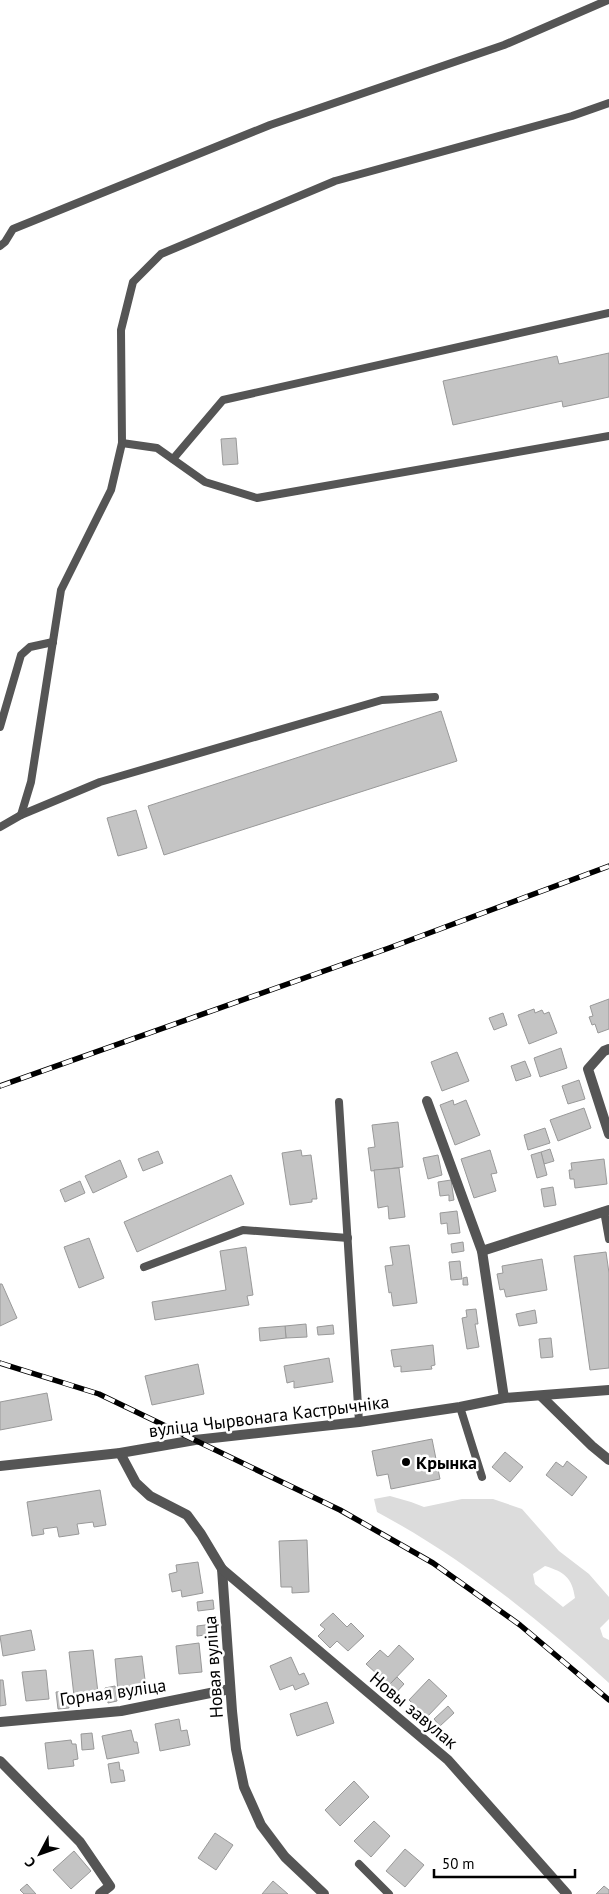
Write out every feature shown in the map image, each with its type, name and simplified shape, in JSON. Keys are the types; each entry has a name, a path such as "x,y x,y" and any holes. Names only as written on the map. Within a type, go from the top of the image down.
{"street":[{"path":"609,1049 604,1051 588,1069 609,1134"},
{"path":"427,1101 482,1252 504,1398"},
{"path":"482,1252 606,1210"},
{"name":"вуліца Чырвонага Кастрычніка","path":"0,1466 120,1453 195,1440 359,1422 460,1407 504,1398 609,1390"},
{"path":"541,1396 609,1460"},
{"name":"Новая вуліца","path":"120,1453 136,1483 150,1496 187,1515 222,1569 236,1749 244,1787 261,1825 285,1856 324,1894"},
{"name":"Новы завулак","path":"222,1569 448,1760 567,1894"},
{"name":"Горная вуліца","path":"0,1722 121,1711 230,1689"},
{"path":"0,1761 80,1842 110,1886 100,1894"}],"lane":[{"path":"0,246 5,242 13,229 270,125 504,45 608,0"},
{"path":"21,815 31,782 61,590 111,490 122,443 121,330 133,282 161,254 335,181 572,116 609,103"},
{"path":"173,459 223,400 609,313"},
{"path":"122,443 157,448 205,482 257,498 609,436"},
{"path":"0,727 21,655 30,647 53,642"},
{"path":"0,827 21,815 100,782 382,700 435,697"},
{"path":"339,1102 359,1422"},
{"path":"606,1210 609,1239"},
{"path":"144,1267 243,1230 348,1238"},
{"path":"460,1407 482,1477"},
{"path":"359,1864 388,1894"}],"shaded area":[{"path":"390,1496 424,1507 462,1499 493,1499 522,1509 559,1551 589,1574 609,1597 609,1619 600,1628 603,1637 609,1640 609,1683 527,1612 498,1590 439,1549 377,1512 374,1499","holes":["545,1566 566,1576 574,1591 575,1598 563,1607 535,1584 533,1574"]}],"building":[{"path":"609,353 609,397 563,407 562,401 453,425 443,381 557,356 559,364"},
{"path":"236,438 238,464 223,465 221,439"},
{"path":"441,711 457,761 164,855 148,806"},
{"path":"136,810 147,848 118,856 107,818"},
{"path":"609,999 609,1029 598,1033 595,1024 592,1025 589,1017 593,1016 590,1006"},
{"path":"534,1009 535,1013 542,1010 544,1014 549,1012 557,1033 529,1044 518,1015"},
{"path":"503,1013 507,1025 494,1030 489,1018"},
{"path":"561,1048 567,1068 540,1077 534,1058"},
{"path":"457,1052 469,1081 442,1091 431,1062"},
{"path":"525,1061 531,1076 516,1081 511,1066"},
{"path":"579,1080 585,1099 568,1104 562,1086"},
{"path":"453,1100 454,1105 466,1100 480,1135 455,1145 440,1105"},
{"path":"584,1108 591,1128 558,1141 550,1120"},
{"path":"398,1122 403,1167 371,1171 368,1148 375,1147 372,1125"},
{"path":"545,1128 550,1143 528,1150 524,1135"},
{"path":"550,1149 554,1161 544,1164 541,1152"},
{"path":"301,1150 302,1156 311,1155 317,1199 312,1199 312,1202 290,1205 282,1153"},
{"path":"490,1150 497,1173 491,1174 496,1191 474,1198 461,1159"},
{"path":"158,1151 163,1163 143,1171 138,1159"},
{"path":"541,1152 547,1175 537,1178 531,1155"},
{"path":"438,1155 442,1175 428,1179 423,1158"},
{"path":"604,1159 607,1184 575,1188 574,1179 570,1179 569,1170 572,1170 571,1163"},
{"path":"120,1160 127,1177 93,1193 85,1176"},
{"path":"399,1168 405,1217 389,1219 388,1206 378,1208 374,1170"},
{"path":"231,1175 244,1204 137,1252 124,1222"},
{"path":"451,1180 454,1200 449,1201 449,1195 440,1196 438,1182"},
{"path":"80,1181 85,1193 65,1202 60,1190"},
{"path":"553,1187 556,1205 544,1207 541,1189"},
{"path":"457,1211 460,1233 448,1234 447,1223 441,1224 440,1213"},
{"path":"89,1238 104,1278 79,1288 64,1247"},
{"path":"463,1242 464,1251 452,1253 451,1244"},
{"path":"409,1245 417,1303 393,1306 385,1266 393,1265 390,1247"},
{"path":"246,1247 253,1295 247,1296 249,1305 155,1320 152,1302 226,1290 220,1251"},
{"path":"606,1252 609,1273 609,1368 590,1370 574,1256"},
{"path":"542,1259 547,1290 506,1297 504,1289 500,1290 497,1274 503,1273 502,1266"},
{"path":"460,1261 462,1279 451,1280 449,1262"},
{"path":"467,1277 468,1285 463,1285 463,1278"},
{"path":"0,1284 2,1284 17,1318 0,1326"},
{"path":"476,1309 478,1324 475,1324 479,1347 467,1349 462,1318 467,1317 466,1310"},
{"path":"535,1310 537,1323 519,1326 516,1314"},
{"path":"306,1324 307,1337 286,1338 285,1326"},
{"path":"333,1325 334,1334 318,1335 317,1327"},
{"path":"285,1326 286,1338 260,1341 259,1328"},
{"path":"551,1338 553,1357 541,1358 539,1339"},
{"path":"433,1345 435,1365 431,1366 432,1369 401,1372 401,1366 394,1367 391,1350"},
{"path":"329,1358 333,1382 294,1388 294,1381 287,1383 284,1366"},
{"path":"198,1364 204,1394 152,1405 145,1376"},
{"path":"47,1393 52,1420 0,1430 0,1402"},
{"name":"Крынка","path":"432,1439 440,1479 391,1489 388,1474 377,1476 372,1451"},
{"path":"505,1452 523,1467 510,1482 492,1467"},
{"path":"567,1461 587,1477 572,1496 546,1475 556,1462 563,1467"},
{"path":"100,1490 106,1525 94,1527 93,1522 77,1524 79,1534 59,1537 57,1527 43,1529 44,1534 32,1536 27,1502"},
{"path":"307,1540 309,1592 292,1593 292,1587 281,1587 279,1541"},
{"path":"198,1562 203,1593 182,1597 181,1590 172,1592 169,1574 177,1572 176,1565"},
{"path":"213,1600 214,1609 198,1611 197,1602"},
{"path":"333,1613 347,1627 351,1623 364,1636 348,1651 337,1641 330,1648 318,1636 325,1629 320,1625"},
{"path":"213,1624 214,1634 197,1636 197,1626"},
{"path":"31,1630 35,1650 3,1656 0,1636"},
{"path":"199,1643 202,1672 179,1674 176,1646"},
{"path":"399,1645 414,1659 389,1685 366,1664 380,1650 388,1657"},
{"path":"93,1650 98,1693 74,1696 69,1652"},
{"path":"142,1656 146,1688 118,1691 115,1659"},
{"path":"291,1657 299,1675 304,1673 309,1684 295,1690 293,1685 280,1690 270,1666"},
{"path":"46,1670 49,1699 26,1701 22,1672"},
{"path":"397,1677 404,1684 393,1696 385,1689"},
{"path":"429,1679 447,1696 427,1717 409,1700"},
{"path":"0,1680 3,1680 6,1705 0,1706"},
{"path":"115,1686 117,1701 108,1703 105,1688"},
{"path":"67,1691 69,1708 58,1709 56,1692"},
{"path":"327,1702 334,1723 297,1736 290,1714"},
{"path":"448,1706 454,1713 440,1726 434,1719"},
{"path":"179,1719 181,1731 187,1730 190,1745 160,1751 155,1724"},
{"path":"131,1730 134,1742 137,1742 139,1753 107,1759 102,1736"},
{"path":"92,1733 94,1749 82,1750 81,1734"},
{"path":"71,1740 72,1744 76,1744 78,1759 73,1760 74,1766 48,1769 45,1743"},
{"path":"119,1762 125,1781 111,1783 108,1764"},
{"path":"354,1781 369,1797 340,1826 325,1810"},
{"path":"374,1821 390,1836 371,1857 354,1841"},
{"path":"215,1833 233,1845 216,1870 198,1858"},
{"path":"405,1849 424,1865 405,1887 386,1871"},
{"path":"74,1851 91,1871 71,1889 53,1870"},
{"path":"273,1881 288,1894 262,1894"},
{"path":"27,1884 36,1894 24,1894 20,1890"},
{"path":"604,1886 609,1890 609,1894 596,1894"}],"railway":[{"path":"0,1086 389,948 609,866"},
{"path":"0,1363 99,1394 340,1510 433,1563 520,1625 609,1700"}],"place":[{"name":"Крынка","path":"406,1462"}]}
